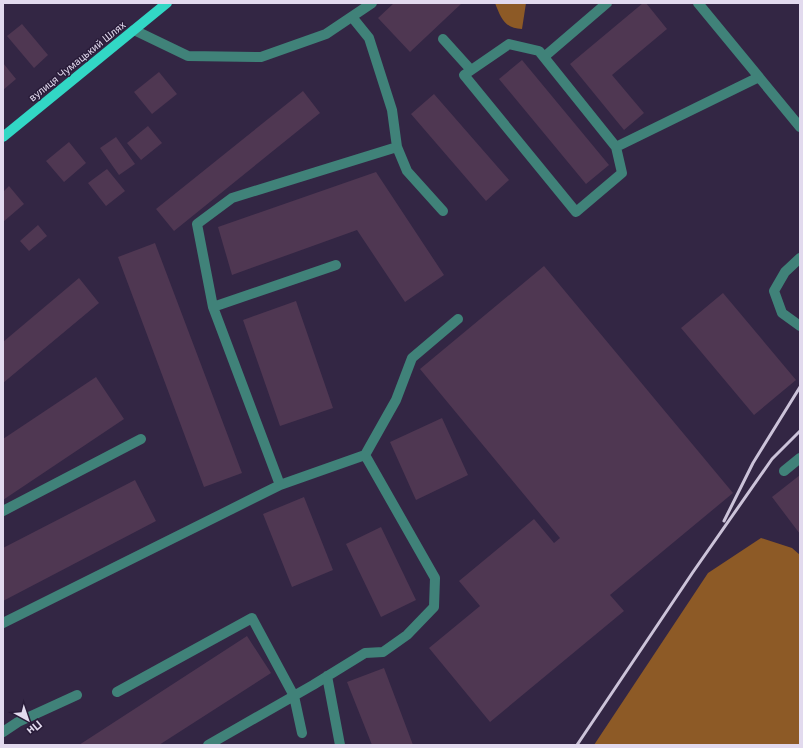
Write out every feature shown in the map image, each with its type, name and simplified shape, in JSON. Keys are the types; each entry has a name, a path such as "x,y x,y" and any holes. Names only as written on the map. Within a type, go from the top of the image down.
{"main road":[{"name":"вулиця Чумацький Шлях","path":"3,137 167,3"}],"lane":[{"path":"134,30 188,56 261,58 326,34 372,3"},
{"path":"544,57 607,3"},
{"path":"698,3 800,127"},
{"path":"352,17 369,38 392,110 397,147 407,172 443,211"},
{"path":"443,39 471,70"},
{"path":"509,44 539,51 616,147 622,174 576,212 464,75 471,70 509,44"},
{"path":"616,147 759,78"},
{"path":"280,485 213,307 197,224 232,198 397,147"},
{"path":"800,258 785,272 774,291 782,313 800,326"},
{"path":"213,307 336,265"},
{"path":"3,624 280,485 365,454 396,400 412,358 458,319"},
{"path":"3,511 141,439"},
{"path":"208,745 294,696 365,653 383,652 408,635 434,607 435,578 365,454"},
{"path":"784,470 800,458"},
{"path":"117,692 252,618 294,696 302,733"},
{"path":"327,676 340,745"},
{"path":"3,732 18,722 77,695"}],"shaded area":[{"path":"495,3 526,3 522,29 511,27 507,24 501,18"},
{"path":"761,538 792,548 800,555 800,745 594,745 708,573"}],"building":[{"path":"394,3 462,3 410,52 378,18"},
{"path":"643,3 646,3 667,29 612,75 644,113 624,130 570,64"},
{"path":"22,24 48,55 34,68 7,36"},
{"path":"522,60 609,165 586,184 499,79"},
{"path":"3,63 16,79 3,90"},
{"path":"159,72 177,94 152,114 134,92"},
{"path":"303,91 320,113 174,231 156,209"},
{"path":"434,94 509,180 486,201 411,114"},
{"path":"148,126 162,143 141,160 127,143"},
{"path":"116,137 135,164 119,175 100,148"},
{"path":"69,142 86,163 64,182 46,161"},
{"path":"107,169 125,191 106,206 88,183"},
{"path":"376,172 444,275 405,302 357,230 232,275 218,227"},
{"path":"9,186 24,204 3,222 3,192"},
{"path":"38,225 47,236 29,251 20,241"},
{"path":"155,243 242,473 204,487 118,257"},
{"path":"544,266 733,493 610,595 624,611 490,722 429,648 480,606 459,581 534,519 554,543 560,538 420,369"},
{"path":"79,278 99,303 3,383 3,342"},
{"path":"723,293 796,380 754,415 681,328"},
{"path":"296,301 333,408 280,426 243,320"},
{"path":"96,377 124,419 3,500 3,439"},
{"path":"442,418 468,475 416,500 390,442"},
{"path":"800,475 800,534 772,497"},
{"path":"135,480 156,521 3,601 3,548"},
{"path":"304,497 333,570 292,587 263,514"},
{"path":"381,527 416,600 381,617 346,544"},
{"path":"247,636 271,673 159,745 79,745"},
{"path":"384,668 413,745 372,745 347,682"}],"railway":[{"path":"724,521 753,463 800,387"},
{"path":"577,745 693,572 772,459 800,431"}]}
